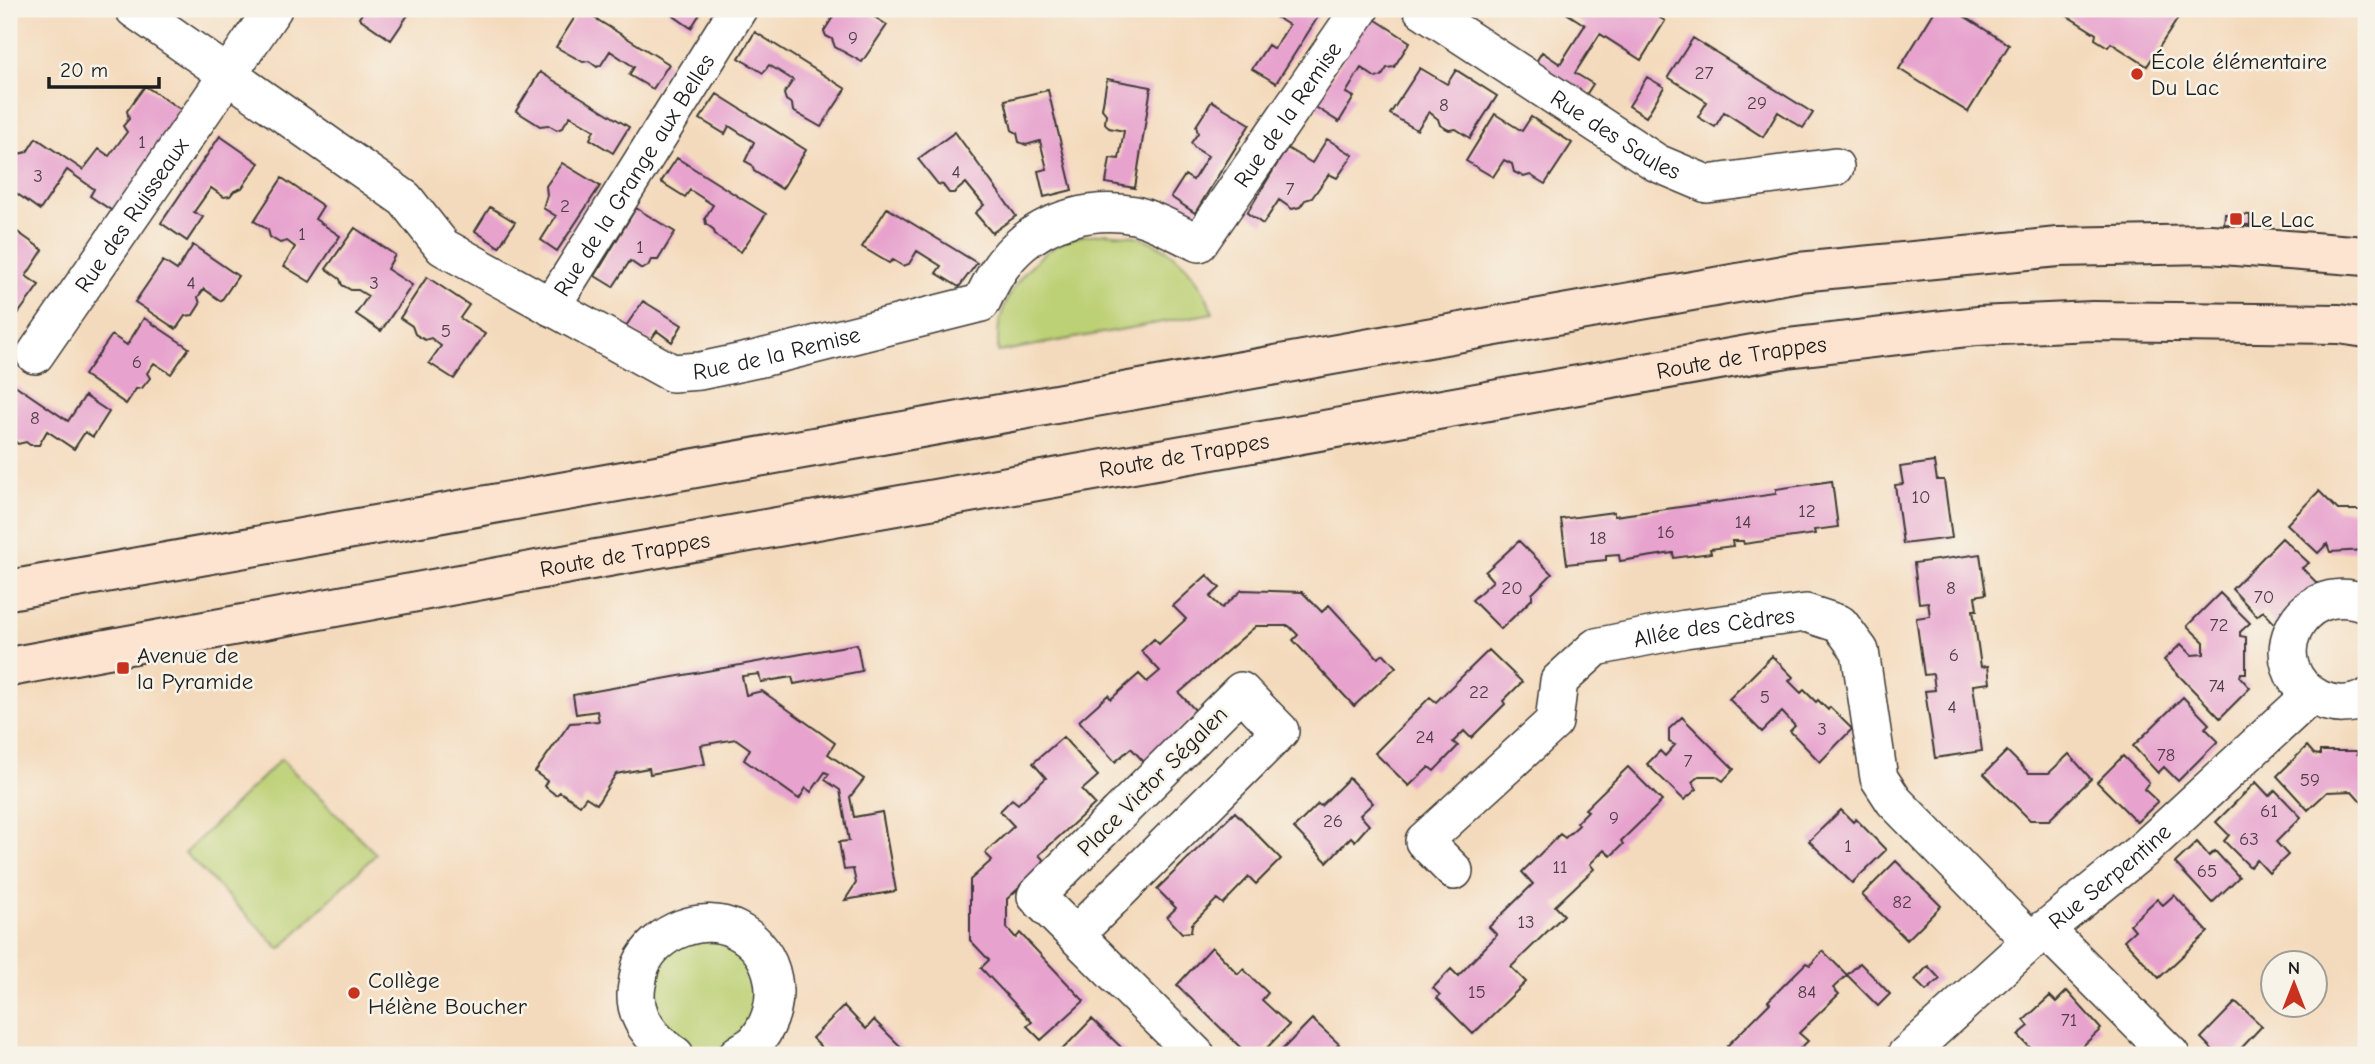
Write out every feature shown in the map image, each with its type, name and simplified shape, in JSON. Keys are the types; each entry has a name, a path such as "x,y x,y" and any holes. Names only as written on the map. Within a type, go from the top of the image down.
{"main road":[{"path":"9,590 1800,272 2058,247 2210,244 2366,256"},
{"name":"Route de Trappes","path":"9,667 591,559 1787,348 1977,326 2093,321 2339,324 2366,328"}],"street":[{"name":"Rue de la Remise","path":"134,9 405,199 443,247 672,373 699,372 757,359 981,303 994,276 1015,250 1037,233 1071,217 1106,212 1137,216 1199,243 1360,9"},
{"name":"Rue des Ruisseaux","path":"35,355 274,9"},
{"name":"Rue de la Grange aux Belles","path":"551,307 738,9"},
{"name":"Rue des Saules","path":"1422,9 1657,163 1707,184 1835,167"},
{"path":"2366,603 2352,598 2334,598 2316,604 2302,615 2292,630 2288,648 2290,666 2298,682 2311,695 2326,702 2343,704 2366,698"},
{"name":"Allée des Cèdres","path":"1454,871 1424,841 1553,722 1559,681 1596,647 1685,629 1806,613 1840,624 1860,651 1879,778 1894,801 2038,935"},
{"name":"Place Victor Ségalen","path":"1075,934 1280,731 1241,691 1036,896 1196,1055"},
{"name":"Rue Serpentine","path":"1906,1055 2038,935 2143,850 2311,695"},
{"path":"676,1055 656,1042 640,1018 636,991 641,964 656,943 680,928 707,923 735,929 756,944 769,964 775,989 771,1017 755,1050"},
{"path":"2038,935 2171,1055"}],"green space":[{"path":"1106,233 1140,237 1168,251 1195,278 1213,313 998,352 999,325 1003,311 1025,272 1060,244 1078,237"},
{"path":"281,759 376,854 280,949 185,853"},
{"path":"711,935 752,957 765,1000 729,1048 691,1049 676,1040 650,1012 653,968 665,950"}],"building":[{"path":"365,9 412,9 391,40 359,18"},
{"path":"580,9 669,64 653,89 629,75 634,67 610,51 597,67 556,47"},
{"path":"671,9 703,9 691,28 668,12"},
{"path":"821,9 862,9 887,25 862,62 835,47 832,39 826,36 824,31 833,17"},
{"path":"1276,9 1323,9 1276,83 1252,69 1268,45 1274,49 1289,25 1276,17"},
{"path":"1560,9 1645,9 1665,21 1641,60 1600,34 1575,73 1593,84 1584,98 1533,67 1542,52 1560,64 1585,25"},
{"path":"1936,9 1953,9 2009,45 1968,112 1899,69"},
{"path":"2056,9 2184,9 2147,66 2111,43 2108,47 2095,39 2096,34"},
{"path":"1370,16 1410,42 1394,67 1387,68 1382,76 1376,78 1361,68 1346,93 1354,97 1339,122 1314,106"},
{"path":"755,32 846,89 821,127 793,111 792,104 786,100 784,94 793,80 769,65 763,73 739,58"},
{"path":"1693,38 1813,113 1803,128 1778,112 1763,137 1724,112 1715,127 1698,117 1707,102 1668,77"},
{"path":"1420,68 1447,84 1456,70 1497,96 1470,138 1456,129 1449,130 1440,125 1438,119 1429,112 1417,130 1390,114"},
{"path":"540,72 629,127 613,153 590,139 594,130 570,116 562,128 557,130 548,125 540,126 516,111"},
{"path":"1647,77 1664,87 1646,117 1629,106"},
{"path":"1107,79 1151,87 1135,188 1106,183 1110,158 1119,159 1124,131 1109,128 1105,123 1106,114 1102,109"},
{"path":"145,86 183,111 114,212 90,196 94,189 67,170 40,210 9,188 9,179 15,170 13,161 18,154 27,152 36,138 83,170 99,149 109,156 127,132 123,126 129,119 127,111"},
{"path":"1048,90 1072,190 1044,197 1038,171 1047,169 1040,141 1026,145 1019,142 1017,133 1012,130 1005,100"},
{"path":"717,94 806,150 782,189 754,171 752,165 745,161 754,142 729,126 725,134 700,119"},
{"path":"1212,101 1250,124 1195,213 1171,197 1185,175 1193,180 1208,156 1191,143 1198,133 1196,126"},
{"path":"1495,114 1522,131 1531,117 1572,143 1545,184 1530,175 1524,177 1514,172 1512,164 1504,160 1493,177 1466,161"},
{"path":"955,132 1016,216 992,233 975,213 984,205 966,183 954,193 949,193 918,159"},
{"path":"220,136 259,163 242,188 230,196 224,197 211,188 194,212 203,217 187,241 161,223"},
{"path":"1327,139 1353,155 1337,178 1329,174 1312,198 1305,200 1300,207 1292,209 1279,200 1263,224 1247,213 1287,148 1312,163"},
{"path":"677,158 766,214 741,252 716,236 713,229 706,224 705,218 713,205 690,190 685,197 661,182"},
{"path":"562,163 600,186 557,251 541,240 556,216 543,208 547,195 546,186"},
{"path":"282,178 323,206 315,219 340,236 310,282 284,266 295,247 287,241 280,243 270,237 268,230 254,221"},
{"path":"490,207 515,222 499,247 475,231"},
{"path":"636,208 675,232 658,260 651,260 648,266 642,269 630,261 613,287 595,276"},
{"path":"887,208 977,263 959,287 936,273 941,266 917,251 909,264 903,266 893,260 889,263 862,247"},
{"path":"2225,214 2250,215 2250,225 2224,224"},
{"path":"9,226 43,250 26,276 39,285 10,325"},
{"path":"355,228 395,255 387,269 412,285 381,331 356,314 368,296 342,285 340,279 326,269"},
{"path":"193,245 238,276 221,301 204,289 198,297 200,304 193,315 185,316 176,329 135,302 163,261 177,270"},
{"path":"427,277 469,305 460,318 485,334 454,379 429,363 441,346 431,338 425,340 415,334 412,326 400,318"},
{"path":"643,301 682,325 672,342 657,331 649,342 626,326"},
{"path":"144,318 189,348 171,374 154,363 147,373 150,378 142,388 136,389 126,404 84,375 112,335 127,345"},
{"path":"9,381 68,421 85,396 109,412 93,437 85,432 74,449 47,431 39,445 26,442 18,444 9,437"},
{"path":"1934,462 1937,480 1944,480 1952,538 1903,544 1895,485 1903,484 1900,467"},
{"path":"1832,481 1838,527 1814,530 1815,534 1744,544 1743,541 1732,541 1733,546 1710,549 1711,553 1674,558 1673,553 1620,561 1619,555 1606,556 1606,560 1567,564 1561,519 1614,512 1614,516 1776,494 1776,489"},
{"path":"2319,491 2338,510 2360,510 2366,503 2366,550 2330,552 2327,544 2318,553 2287,524"},
{"path":"2282,538 2309,563 2302,568 2317,583 2276,625 2263,611 2257,616 2232,589"},
{"path":"1519,541 1552,574 1532,594 1532,599 1501,629 1472,600 1493,581 1485,572"},
{"path":"1980,554 1986,594 1975,596 1977,610 1973,610 1981,667 1988,666 1990,683 1973,685 1982,751 1935,758 1925,691 1935,690 1933,674 1924,675 1916,618 1930,616 1928,602 1919,603 1914,563"},
{"path":"1207,575 1220,588 1210,597 1222,608 1242,590 1302,592 1322,612 1329,605 1378,658 1384,654 1396,667 1354,706 1293,640 1298,635 1289,626 1256,626 1179,693 1198,713 1144,762 1131,748 1115,762 1079,721 1108,695 1111,699 1139,674 1147,682 1160,671 1141,651 1154,639 1159,644 1186,619 1173,606"},
{"path":"2220,593 2250,623 2240,632 2240,636 2246,637 2246,673 2241,673 2240,677 2250,688 2220,718 2164,660 2181,644 2192,655 2204,654 2204,642 2187,626"},
{"path":"857,644 862,671 794,684 792,677 761,682 759,674 742,676 746,695 762,691 835,743 828,754 864,779 850,797 854,817 882,812 896,891 845,900 856,883 853,869 844,870 839,842 849,841 840,790 825,780 829,774 825,772 811,792 806,788 799,799 744,760 750,749 736,739 701,745 705,764 650,774 649,768 616,774 597,804 586,797 580,805 560,792 556,795 544,786 547,781 535,772 570,723 599,721 597,711 576,714 573,695"},
{"path":"1489,650 1522,682 1503,701 1505,704 1471,738 1464,731 1453,742 1458,746 1434,771 1429,767 1409,786 1375,753 1430,697 1436,702"},
{"path":"1772,656 1793,677 1789,681 1801,693 1804,690 1828,710 1830,707 1852,729 1820,762 1790,731 1795,726 1782,712 1762,732 1729,699"},
{"path":"2183,697 2209,724 2205,728 2218,741 2178,781 2164,767 2158,773 2133,746"},
{"path":"1682,717 1734,769 1723,781 1716,776 1699,776 1692,782 1697,789 1684,800 1647,764 1660,751 1665,756 1675,745 1669,742 1669,729"},
{"path":"1063,737 1098,776 1082,790 1095,804 1039,855 1050,867 1025,891 1020,887 1007,899 1007,928 1016,938 1020,933 1084,1001 1041,1040 1027,1026 1032,1022 981,968 989,960 970,940 970,880 992,860 985,853 1014,826 1000,811 1012,799 1018,804 1046,778 1033,763"},
{"path":"2307,746 2314,754 2320,755 2320,751 2357,751 2357,754 2366,752 2366,807 2352,791 2327,792 2308,810 2277,776"},
{"path":"2007,751 2029,773 2049,773 2069,754 2091,779 2049,820 2030,820 1984,774"},
{"path":"2123,756 2149,782 2144,789 2158,802 2137,822 2097,782"},
{"path":"1628,767 1662,801 1621,841 1623,844 1611,856 1604,850 1590,864 1594,869 1555,906 1564,915 1511,967 1526,982 1473,1034 1437,998 1440,995 1433,988 1451,969 1458,976 1497,935 1489,927 1533,884 1522,872 1560,834 1565,838 1579,825 1577,822 1588,811 1585,809"},
{"path":"1349,778 1373,803 1360,815 1369,825 1355,841 1351,837 1327,862 1294,828"},
{"path":"2256,782 2269,796 2275,790 2301,817 2276,842 2288,855 2269,873 2257,860 2250,867 2224,841 2229,835 2216,822"},
{"path":"1841,810 1853,822 1856,819 1886,850 1852,883 1809,841"},
{"path":"1235,812 1281,859 1256,884 1249,877 1223,904 1217,899 1192,924 1191,932 1182,933 1167,917 1176,908 1157,889"},
{"path":"2197,842 2209,856 2215,851 2239,877 2212,903 2175,863"},
{"path":"1896,861 1941,906 1907,940 1862,895"},
{"path":"2174,895 2208,932 2159,978 2124,940 2135,930 2130,924 2157,899 2163,905"},
{"path":"1212,947 1238,974 1243,969 1268,993 1262,1000 1289,1025 1260,1055 1248,1055 1177,985"},
{"path":"1823,951 1847,975 1833,988 1839,994 1799,1033 1808,1041 1793,1055 1736,1055 1727,1046 1806,963 1810,965"},
{"path":"1860,963 1890,994 1878,1006 1847,975"},
{"path":"1928,966 1940,979 1926,991 1915,980"},
{"path":"2067,991 2101,1029 2073,1055 2037,1055 2018,1035 2029,1026 2024,1020 2050,996 2056,1002"},
{"path":"2236,1002 2262,1026 2235,1055 2209,1055 2213,1050 2201,1038"},
{"path":"844,1006 866,1029 874,1020 906,1052 902,1055 829,1055 812,1038"},
{"path":"1092,1019 1129,1055 1057,1055"},
{"path":"1312,1019 1339,1044 1329,1055 1277,1055"}],"place":[{"name":"École élémentaire Du Lac","path":"2137,74"},
{"name":"Le Lac","path":"2236,219"},
{"name":"Avenue de la Pyramide","path":"123,668"},
{"name":"Collège Hélène Boucher","path":"354,993"}]}
